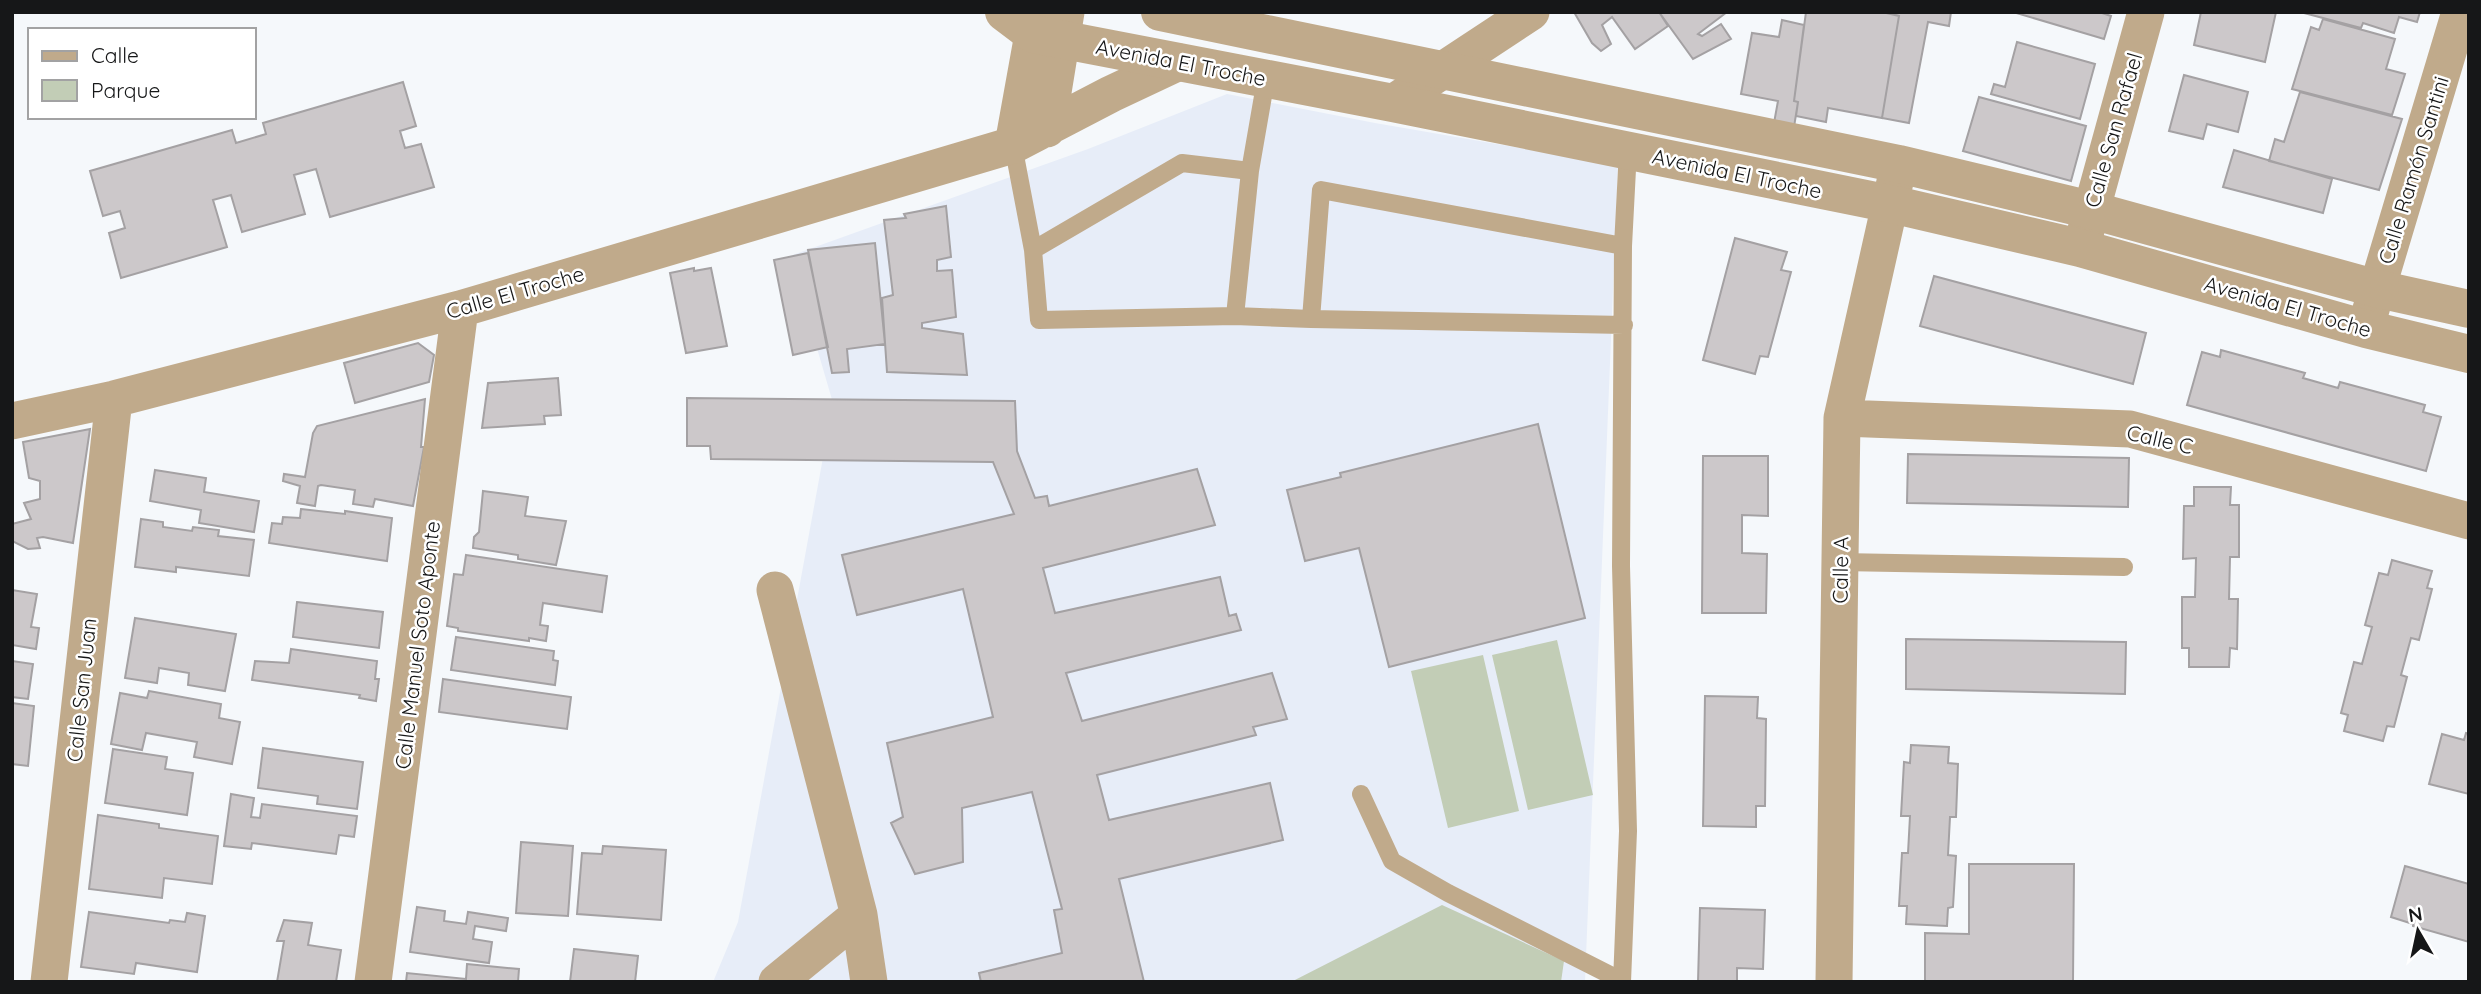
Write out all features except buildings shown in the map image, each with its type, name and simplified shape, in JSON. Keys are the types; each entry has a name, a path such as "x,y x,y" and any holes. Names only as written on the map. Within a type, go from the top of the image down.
{"street":[{"name":"Avenida El Troche","path":"1160,12 1899,164 2091,210 2378,289 2469,309"},
{"path":"1393,103 1531,12"},
{"name":"Calle San Rafael","path":"2080,248 2146,12"},
{"name":"Calle Ramón Santini","path":"2366,329 2460,12"},
{"name":"Avenida El Troche","path":"1040,22 1180,62 1891,204 2080,248 2366,329 2469,354"},
{"path":"1040,22 1047,129"},
{"path":"1013,145 1040,22"},
{"name":"Calle El Troche","path":"12,421 114,399 460,309 1013,145 1180,62"},
{"name":"Calle A","path":"1834,982 1842,418 1899,164"},
{"name":"Calle Manuel Soto Aponte","path":"373,982 460,309"},
{"name":"Calle San Juan","path":"49,982 114,399"},
{"name":"Calle C","path":"1842,418 2130,429 2469,521"},
{"path":"775,590 859,915 869,982"},
{"path":"777,982 859,915"}],"lane":[{"path":"1235,316 1250,171 1266,79"},
{"path":"1013,145 1033,250 1039,320 1235,316 1623,325"},
{"path":"1361,794 1392,861 1448,893 1622,981 1628,831 1621,566 1623,246 1628,150"},
{"path":"1033,250 1182,163 1250,171"},
{"path":"1311,319 1321,190 1623,246"},
{"path":"1840,562 2124,567"}],"shaded area":[{"path":"1227,94 1618,165 1585,982 713,982 738,922 833,403 790,256 1088,149"}],"green space":[{"path":"1557,640 1593,795 1528,810 1492,655"},
{"path":"1483,655 1519,811 1448,828 1411,671"},
{"path":"1442,905 1564,961 1561,982 1291,982"}]}
